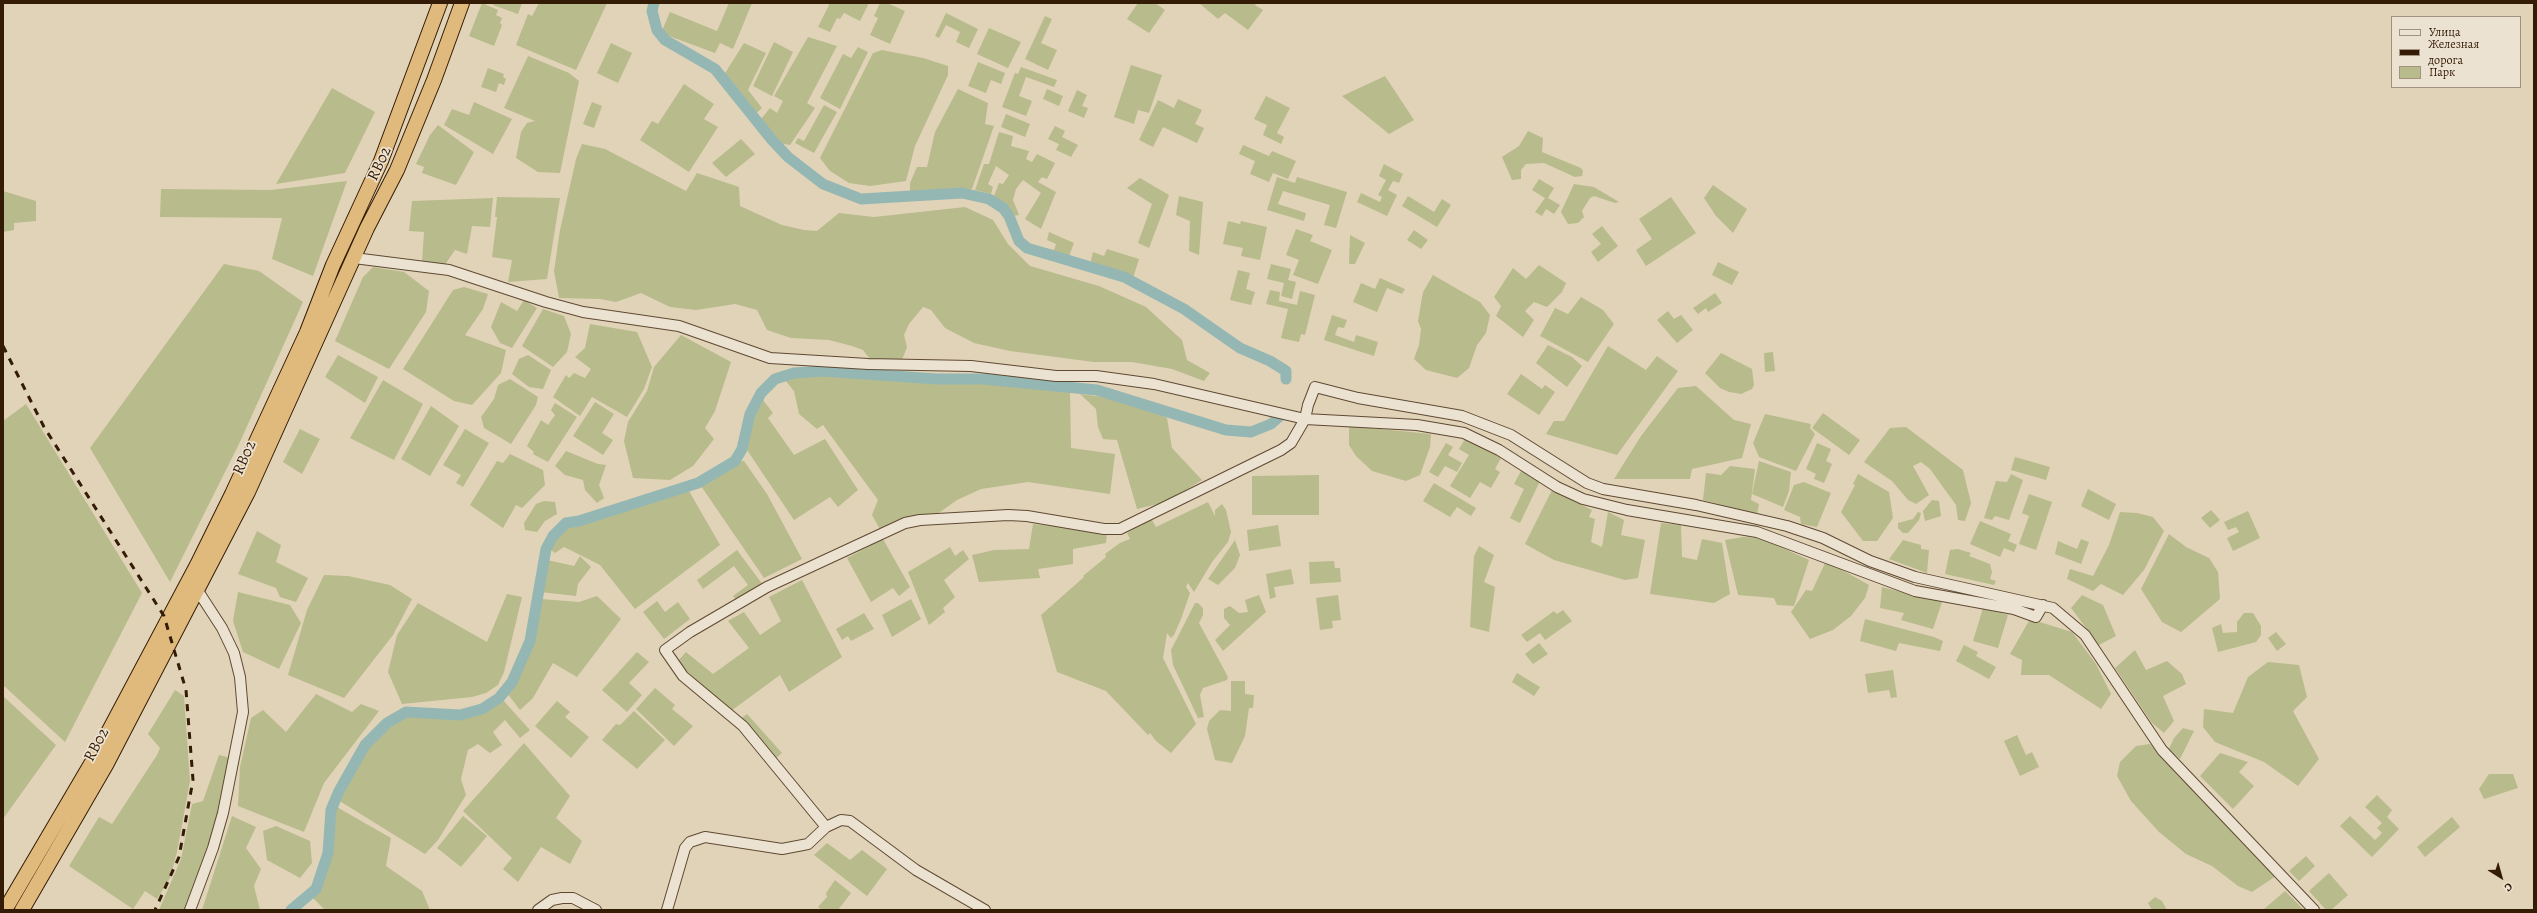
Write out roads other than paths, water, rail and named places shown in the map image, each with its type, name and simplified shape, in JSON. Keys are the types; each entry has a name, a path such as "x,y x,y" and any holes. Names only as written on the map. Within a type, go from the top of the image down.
{"highway":[{"name":"RB02","path":"5,910 95,757 197,565 307,332 355,216 381,161 440,3"},
{"name":"RB02","path":"22,910 106,765 198,591 248,492 354,258 397,170 434,80 462,3"}],"street":[{"path":"354,258 449,270 546,302 583,312 679,326 770,358 868,364 971,366 1056,376 1096,376 1154,384 1305,419 1418,425 1464,433 1499,450 1557,486 1757,532 1915,591 2014,609 2041,610 2053,608 2062,613 2084,635 2162,750 2314,910"},
{"path":"826,827 743,726 683,676 665,650 690,632 767,587 905,523 920,520 1008,515 1027,516 1098,528 1120,529 1222,481 1281,450 1291,443 1305,419 1315,387 1358,398 1462,416 1511,435 1587,483 1600,497 1696,505 1787,526 1823,538 1870,561 1915,577 2041,610"},
{"path":"190,910 213,848 223,813 243,712 240,677 234,652 222,628 198,591"},
{"path":"667,910 685,848 690,842 705,837 782,849 808,844 826,827 842,820 850,821 916,870 985,910"},
{"path":"538,910 552,900 562,898 573,898 596,910"}],"waterway":[{"path":"654,3 652,11 657,30 665,40 715,69 772,140 788,157 823,184 861,199 962,193 989,199 1003,208 1009,216 1019,241 1027,248 1124,277 1184,309 1240,348 1270,361 1286,371 1286,379"},
{"path":"291,910 316,889 328,853 331,810 339,791 365,745 387,723 406,712 460,715 482,709 499,698 512,682 530,641 546,549 553,536 566,523 579,521 698,483 735,461 742,449 750,414 761,393 775,379 794,373 822,371 937,379 984,379 1097,390 1226,430 1251,432 1271,424 1280,416"}],"railway":[{"path":"3,346 44,427 164,616 186,690 193,780 179,857 155,910"}]}
